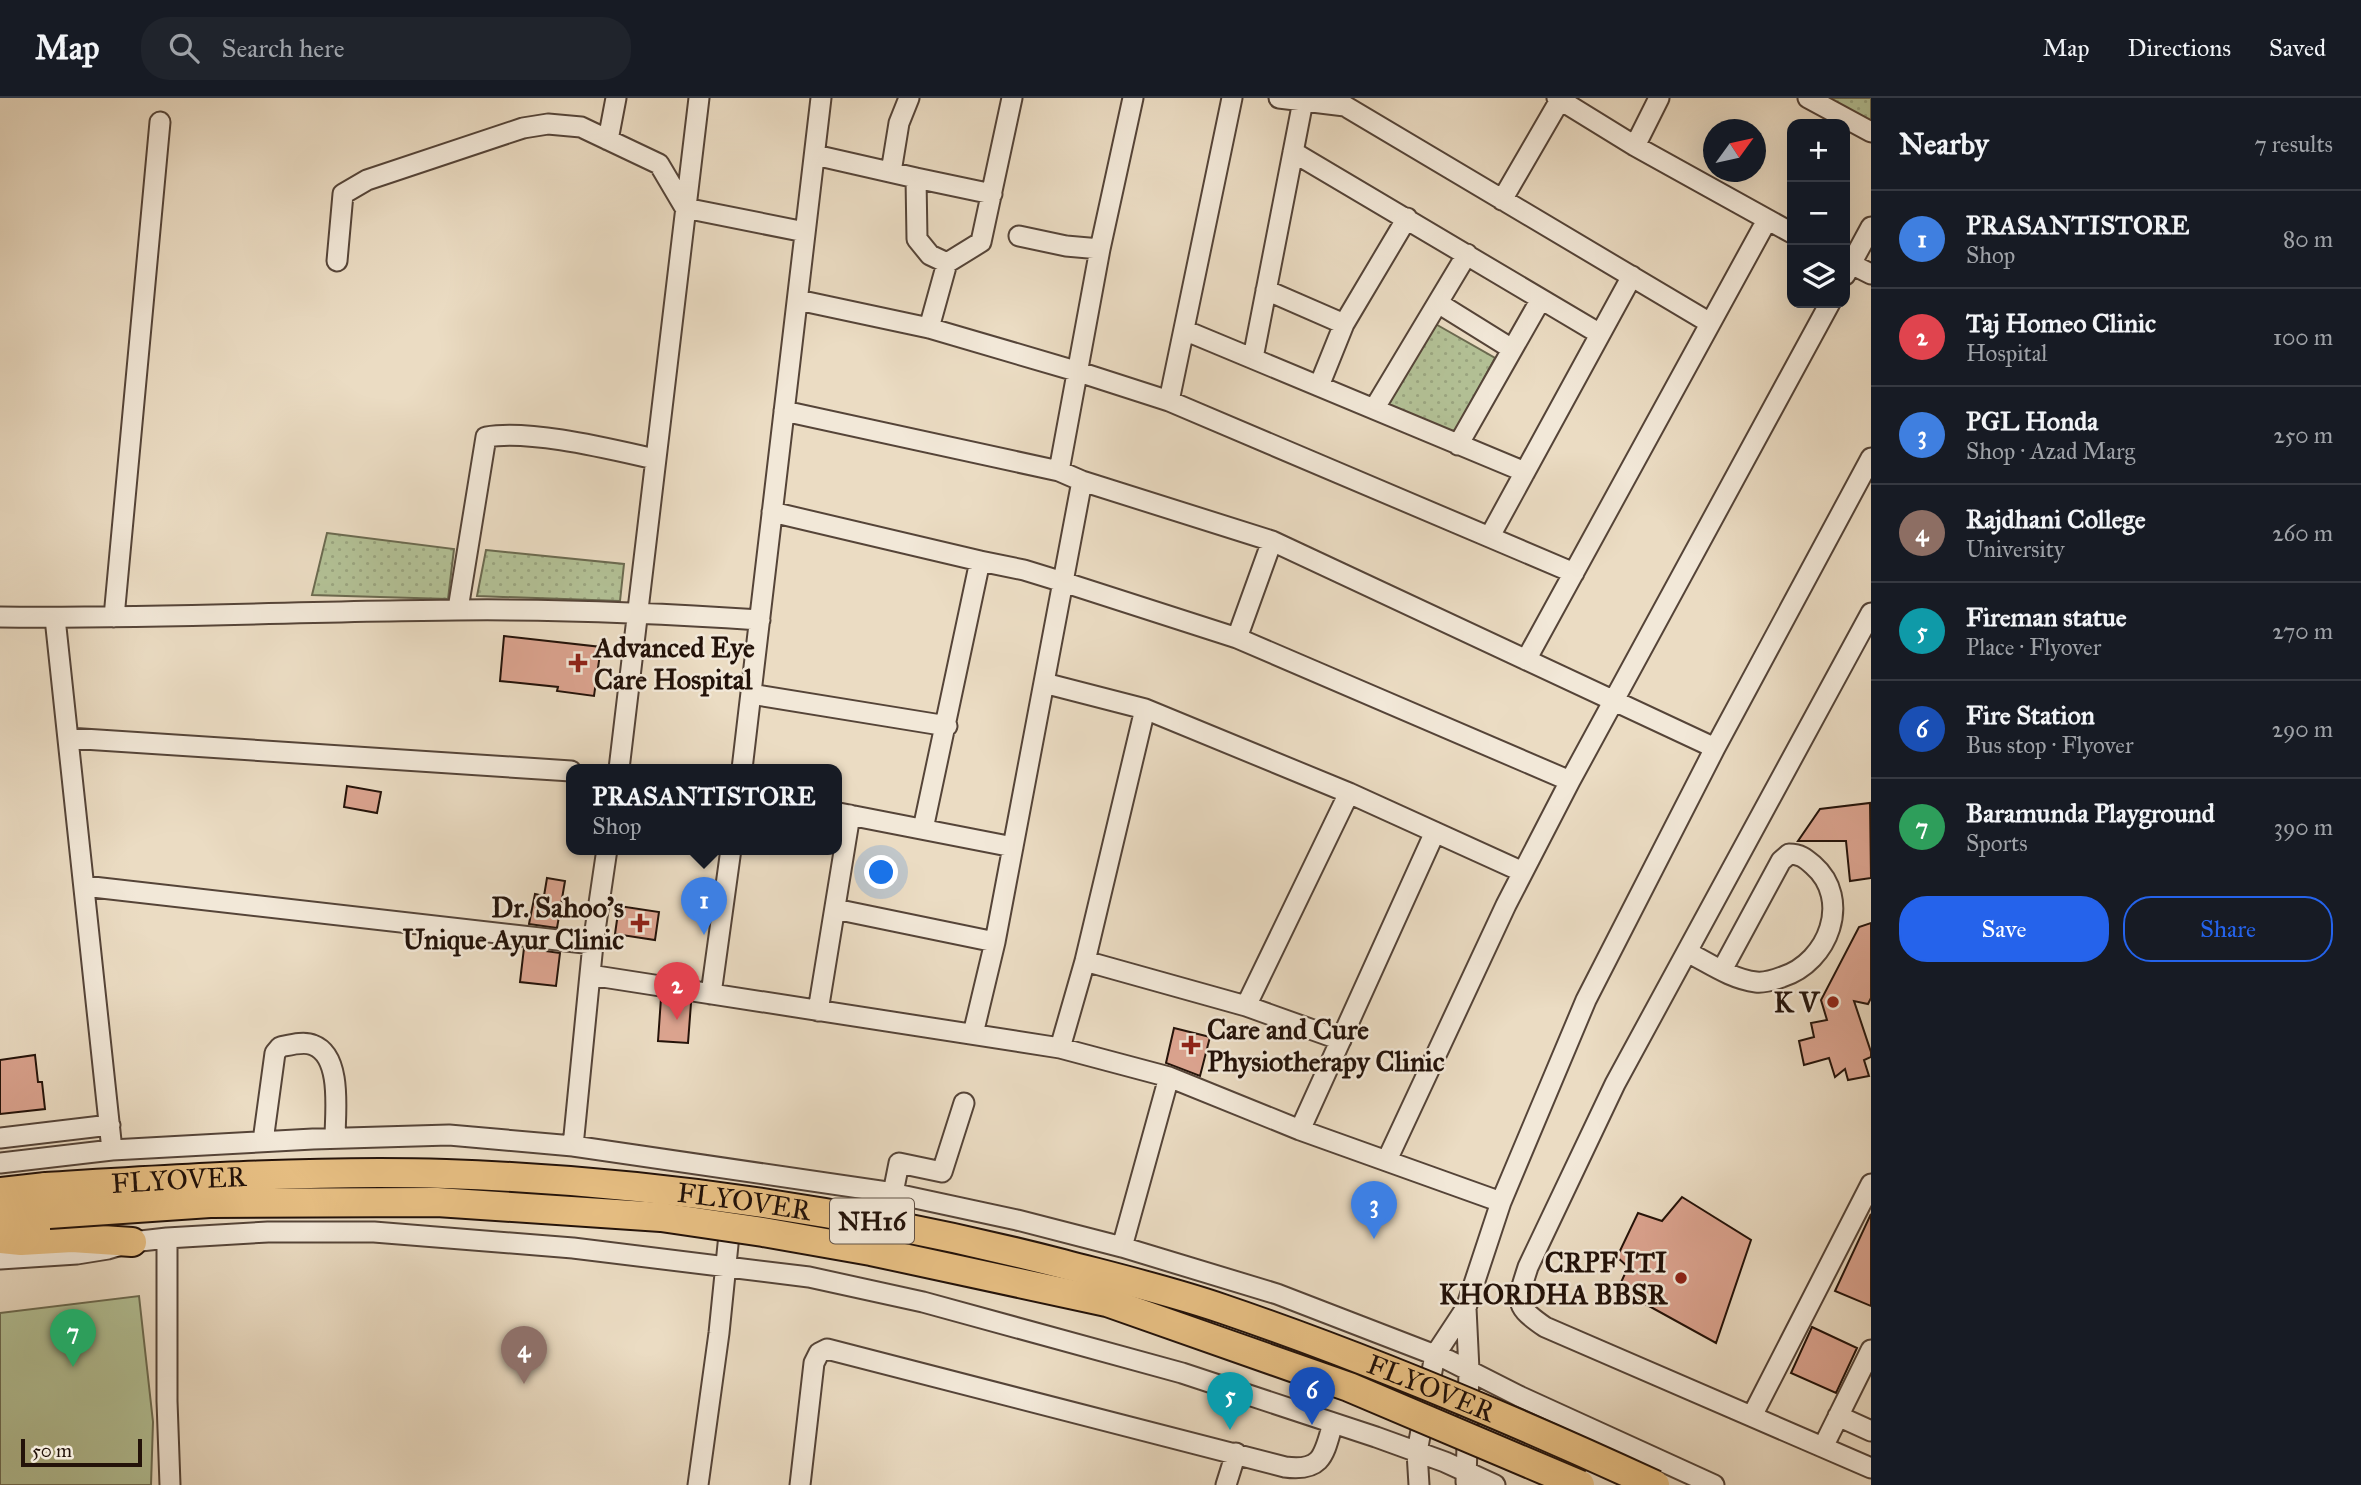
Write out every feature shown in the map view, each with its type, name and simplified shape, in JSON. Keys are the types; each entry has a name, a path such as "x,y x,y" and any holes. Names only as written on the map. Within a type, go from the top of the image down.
{"highway":[{"name":"FLYOVER","path":"0,1219 48,1201 328,1175 444,1174 568,1181 777,1205 1001,1248 1120,1278 1220,1308 1351,1355 1549,1436 1655,1485"},
{"name":"FLYOVER","path":"0,1192 48,1201 437,1202 661,1217 817,1241 1107,1303 1349,1387 1580,1485"},
{"path":"0,1239 20,1241 72,1238 132,1242"}],"street":[{"path":"608,140 616,98"},
{"path":"619,764 699,98"},
{"path":"743,764 821,98"},
{"path":"891,172 899,123 909,98"},
{"path":"929,328 947,264 981,242 1012,98"},
{"path":"1059,471 1100,249 1133,98"},
{"path":"1169,401 1232,98"},
{"path":"1279,98 1345,106 1710,323"},
{"path":"1635,146 1659,98"},
{"path":"1808,98 1871,132"},
{"path":"1502,200 1559,99 1635,146 1787,230"},
{"path":"1253,358 1303,101"},
{"path":"114,617 160,122"},
{"path":"337,261 343,194 367,180 523,128 548,124 581,127 659,164 685,208 805,232"},
{"path":"1293,152 1600,334"},
{"path":"815,155 992,194"},
{"path":"916,178 916,239 930,255 947,264"},
{"path":"1320,386 1344,324 1407,218"},
{"path":"1526,660 1768,220"},
{"path":"1850,261 1871,227"},
{"path":"1020,236 1066,246 1100,249"},
{"path":"1374,408 1467,254"},
{"path":"1850,267 1871,274"},
{"path":"1490,536 1632,276"},
{"path":"1266,290 1344,324"},
{"path":"1458,445 1541,299"},
{"path":"798,300 929,328 1169,401 1574,573"},
{"path":"1438,303 1512,349"},
{"path":"1387,1160 1523,872 1570,781 1827,308"},
{"path":"1184,330 1525,472"},
{"path":"784,411 1059,471 1272,541 1716,748"},
{"path":"458,610 486,437 504,434 556,440 656,459"},
{"path":"1419,1485 1417,1452 1435,1355 1466,1308 1501,1202 1586,1000 1716,748 1871,458"},
{"path":"973,1034 995,942 1083,481"},
{"path":"772,512 1024,570 1237,638 1570,781"},
{"path":"1237,638 1272,541"},
{"path":"923,829 980,561"},
{"path":"0,617 458,610 637,612 760,620"},
{"path":"1871,613 1615,1084 1528,1267 1518,1297 1525,1313 1545,1327 1871,1468"},
{"path":"55,618 112,1150"},
{"path":"1044,683 1145,709 1349,793 1523,872"},
{"path":"751,694 947,726"},
{"path":"1060,1048 1085,961 1145,709"},
{"path":"68,738 566,771"},
{"path":"1246,1006 1349,793"},
{"path":"842,835 844,814 1013,847"},
{"path":"1300,1130 1435,832"},
{"path":"573,1146 593,944 606,855"},
{"path":"711,994 730,855"},
{"path":"818,1010 835,909 840,855"},
{"path":"1687,951 1722,970 1754,982 1771,981 1806,964 1822,947 1831,931 1831,893 1823,874 1803,856 1789,855 1781,861 1722,970"},
{"path":"84,887 593,944"},
{"path":"835,909 995,942"},
{"path":"1085,961 1246,1006 1341,1040"},
{"path":"590,975 1060,1048 1169,1077 1300,1130 1501,1202"},
{"path":"263,1141 275,1053 280,1047 296,1044 312,1044 320,1049 331,1065 336,1107 335,1138"},
{"path":"1122,1247 1169,1077"},
{"path":"893,1193 899,1163 942,1172 964,1104"},
{"path":"0,1138 110,1125"},
{"path":"0,1163 112,1150 263,1141 449,1135 573,1146 893,1193 1017,1220 1122,1247 1277,1294 1435,1355 1714,1485"},
{"path":"698,1485 727,1266 735,1169"},
{"path":"1752,1416 1871,1184"},
{"path":"0,1259 77,1254 132,1242 167,1238 268,1232 374,1232 573,1248 809,1277 923,1302 1182,1373 1417,1452 1466,1479 1495,1485"},
{"path":"167,1238 170,1485"},
{"path":"1466,1308 1469,1370 1466,1479"},
{"path":"800,1485 814,1363 819,1353 827,1349 1285,1467 1309,1467 1317,1464 1323,1456 1333,1423"},
{"path":"1823,1447 1871,1350"},
{"path":"1838,1416 1871,1430"},
{"path":"1226,1485 1236,1453"}],"green space":[{"path":"1825,98 1871,98 1871,122"},
{"path":"1432,322 1495,358 1453,436 1385,406"},
{"path":"327,533 454,549 448,599 312,595"},
{"path":"486,550 624,564 620,601 477,596"},
{"path":"139,1296 153,1422 151,1485 0,1485 0,1313"}],"building":[{"path":"504,636 601,647 594,696 557,691 558,687 500,681"},
{"path":"347,786 381,792 377,813 344,807"},
{"path":"1870,803 1871,878 1850,881 1846,841 1798,841 1820,809"},
{"path":"547,878 565,881 557,928 529,924 535,894 544,896"},
{"path":"619,906 659,912 655,940 615,934"},
{"name":"K V","path":"1871,923 1871,998 1868,1004 1854,1001 1871,1052 1871,1057 1864,1060 1869,1076 1848,1080 1845,1069 1835,1077 1829,1058 1804,1065 1799,1041 1814,1037 1811,1023 1827,1020 1821,1000 1859,927"},
{"path":"524,948 560,953 556,986 520,982"},
{"path":"661,998 691,1003 688,1043 658,1041"},
{"path":"1174,1028 1210,1037 1200,1076 1166,1063"},
{"path":"35,1055 45,1109 0,1114 0,1060"},
{"name":"CRPF ITI KHORDHA BBSR","path":"1682,1197 1751,1240 1716,1343 1618,1289 1628,1267 1617,1257 1638,1213 1662,1221"},
{"path":"1871,1214 1871,1306 1835,1291"},
{"path":"1812,1327 1857,1348 1836,1393 1791,1373"}],"place":[{"name":"Advanced Eye Care Hospital","path":"578,663"},
{"name":"Dr. Sahoo's Unique Ayur Clinic","path":"640,923"},
{"name":"PRASANTISTORE","path":"704,935"},
{"name":"K V","path":"1833,1002"},
{"name":"Taj Homeo Clinic","path":"677,1020"},
{"name":"Care and Cure Physiotherapy Clinic","path":"1191,1045"},
{"name":"PGL Honda","path":"1374,1239"},
{"name":"CRPF ITI KHORDHA BBSR","path":"1681,1278"},
{"name":"Baramunda Playground","path":"73,1367"},
{"name":"Rajdhani College","path":"524,1384"},
{"name":"Fire Station","path":"1312,1425"},
{"name":"Fireman statue","path":"1230,1430"}]}
